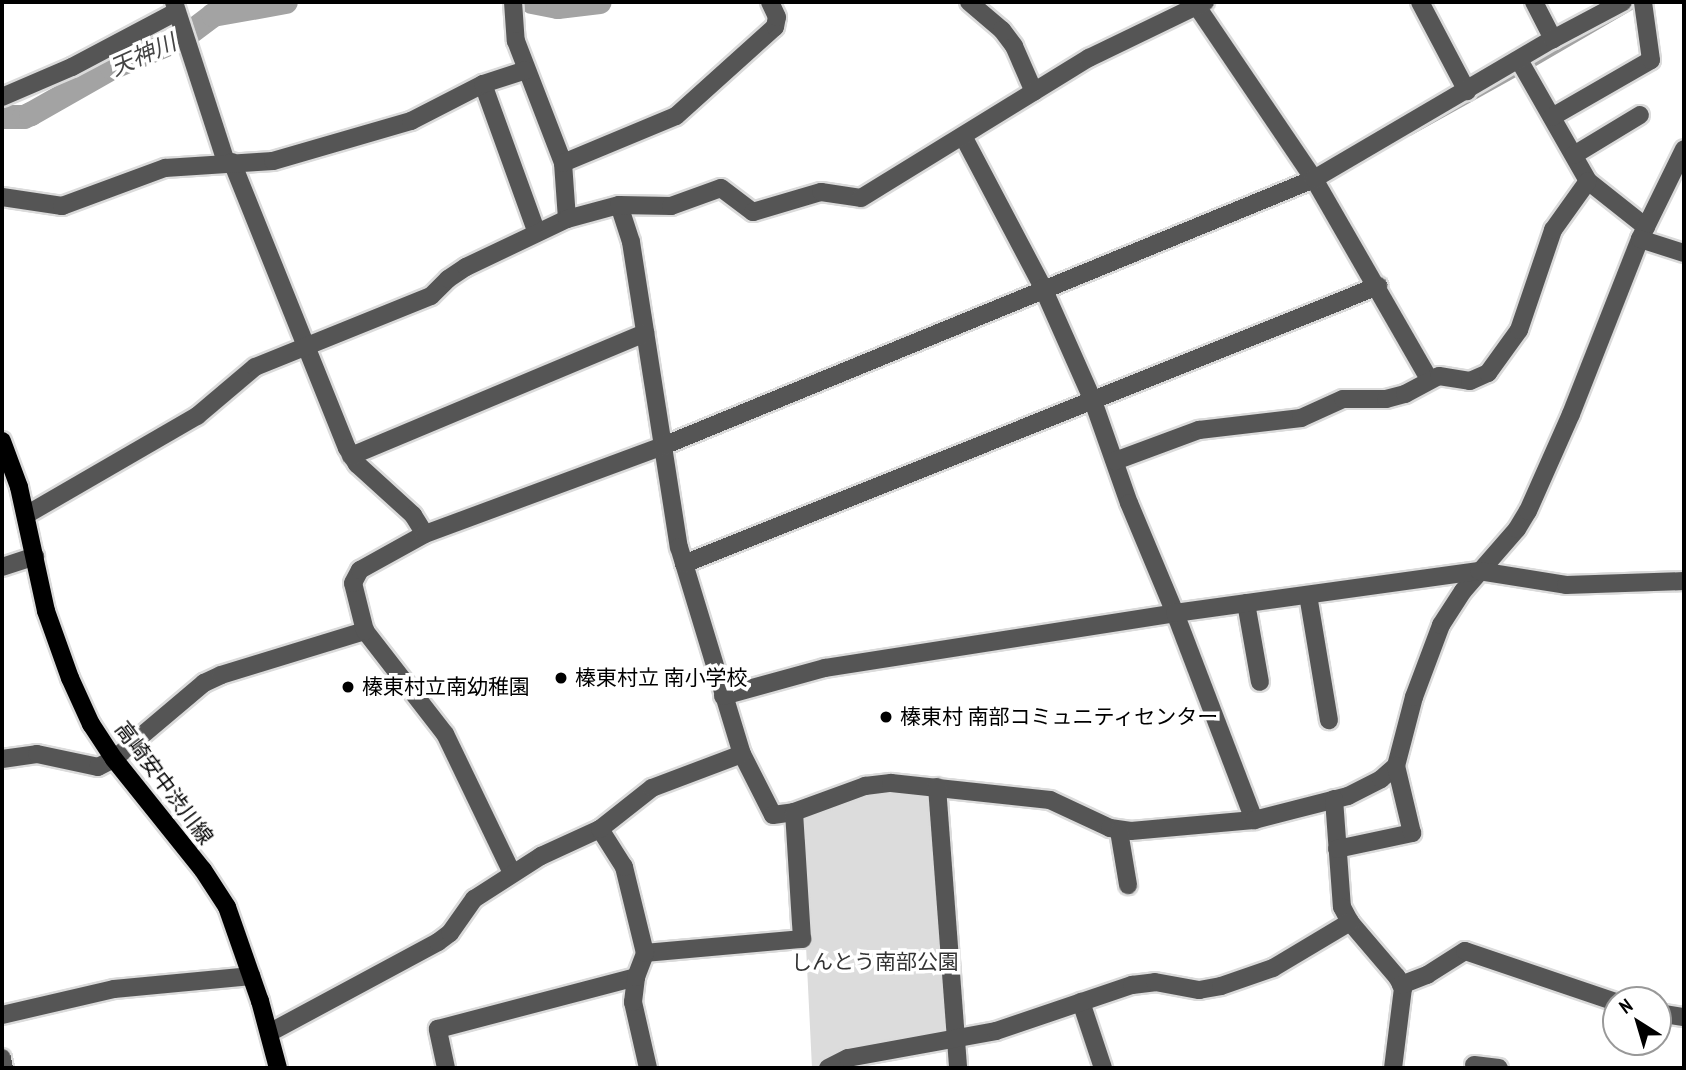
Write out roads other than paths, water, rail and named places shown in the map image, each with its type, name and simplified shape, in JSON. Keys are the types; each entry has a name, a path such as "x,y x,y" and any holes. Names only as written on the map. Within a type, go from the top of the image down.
{"main road":[{"name":"高崎安中渋川線","path":"2,441 19,486 46,611 70,678 91,724 114,760 203,870 227,907 278,1068"}],"street":[{"path":"513,2 516,41 563,163 567,219"},
{"path":"563,163 676,116 775,27 778,22 770,2"},
{"path":"969,2 1002,30 1014,46 1034,92"},
{"path":"1420,2 1467,91"},
{"path":"1534,2 1553,39"},
{"path":"512,873 445,734 365,631 353,583 360,570 425,534 663,446 1314,179 1553,39 1623,2"},
{"path":"1552,117 1651,60 1643,2"},
{"path":"26,515 197,416 255,367 308,348 431,296 448,279 466,267 567,219 619,205 671,206 721,188 753,212 821,192 855,199 1089,58 1198,3 1314,179 1378,286 1429,379"},
{"path":"2,97 72,66 175,7 229,162 351,456 413,515 425,534"},
{"path":"1519,60 1588,181 1643,233 1684,253"},
{"path":"2,197 62,206 165,168 273,160 411,121 483,84 526,70"},
{"path":"483,84 537,233"},
{"path":"1574,155 1640,115"},
{"path":"963,136 1043,288 1093,401 1255,820"},
{"path":"1337,849 1412,834 1396,766 1429,652 1441,625 1479,571 1517,530 1528,511 1571,414 1643,233 1684,149"},
{"path":"1115,461 1199,430 1301,418 1343,399 1386,398 1405,394 1439,376 1470,381 1488,373 1519,330 1553,230 1588,181"},
{"path":"619,205 631,242 684,564 742,754 773,815 794,812 865,786 891,783 1050,800 1119,831 1255,820 1334,799 1381,779 1396,766"},
{"path":"684,564 1378,286"},
{"path":"351,456 645,332"},
{"path":"2,567 35,555"},
{"path":"723,696 825,668 1175,613 1479,571 1566,585 1684,581"},
{"path":"1308,595 1329,720"},
{"path":"1247,603 1260,682"},
{"path":"2,759 37,754 98,768 114,760 204,683 221,675 365,631"},
{"path":"269,1033 438,943 450,933 474,899 512,873 600,829 652,788 742,754"},
{"path":"937,787 958,1068"},
{"path":"1334,799 1339,899 1350,922 1401,985 1403,1004 1393,1068"},
{"path":"645,953 802,939 794,812"},
{"path":"600,829 624,867 645,953 636,977 633,1002 648,1068"},
{"path":"1119,831 1128,885"},
{"path":"828,1068 848,1058 996,1031 1132,985 1155,982 1199,990 1221,986 1273,968 1350,922"},
{"path":"1401,985 1427,975 1465,951 1602,997"},
{"path":"2,1014 114,989 251,976"},
{"path":"446,1068 438,1029 636,977"},
{"path":"1081,1002 1103,1068"},
{"path":"2,1058 4,1068"},
{"path":"1474,1065 1500,1068"}],"waterway":[{"name":"天神川","path":"2,117 24,117 31,114 112,68 183,38 213,15 286,2"},
{"name":"天神川","path":"532,2 558,7 600,2"},
{"path":"1528,67 1638,3"},
{"path":"1409,133 1521,71"}],"place":[{"name":"榛東村立 南小学校","path":"561,678"},
{"name":"榛東村立南幼稚園","path":"348,687"},
{"name":"榛東村 南部コミュニティセンター","path":"886,717"}],"park label":[{"name":"しんとう南部公園","path":"875,962"}]}
